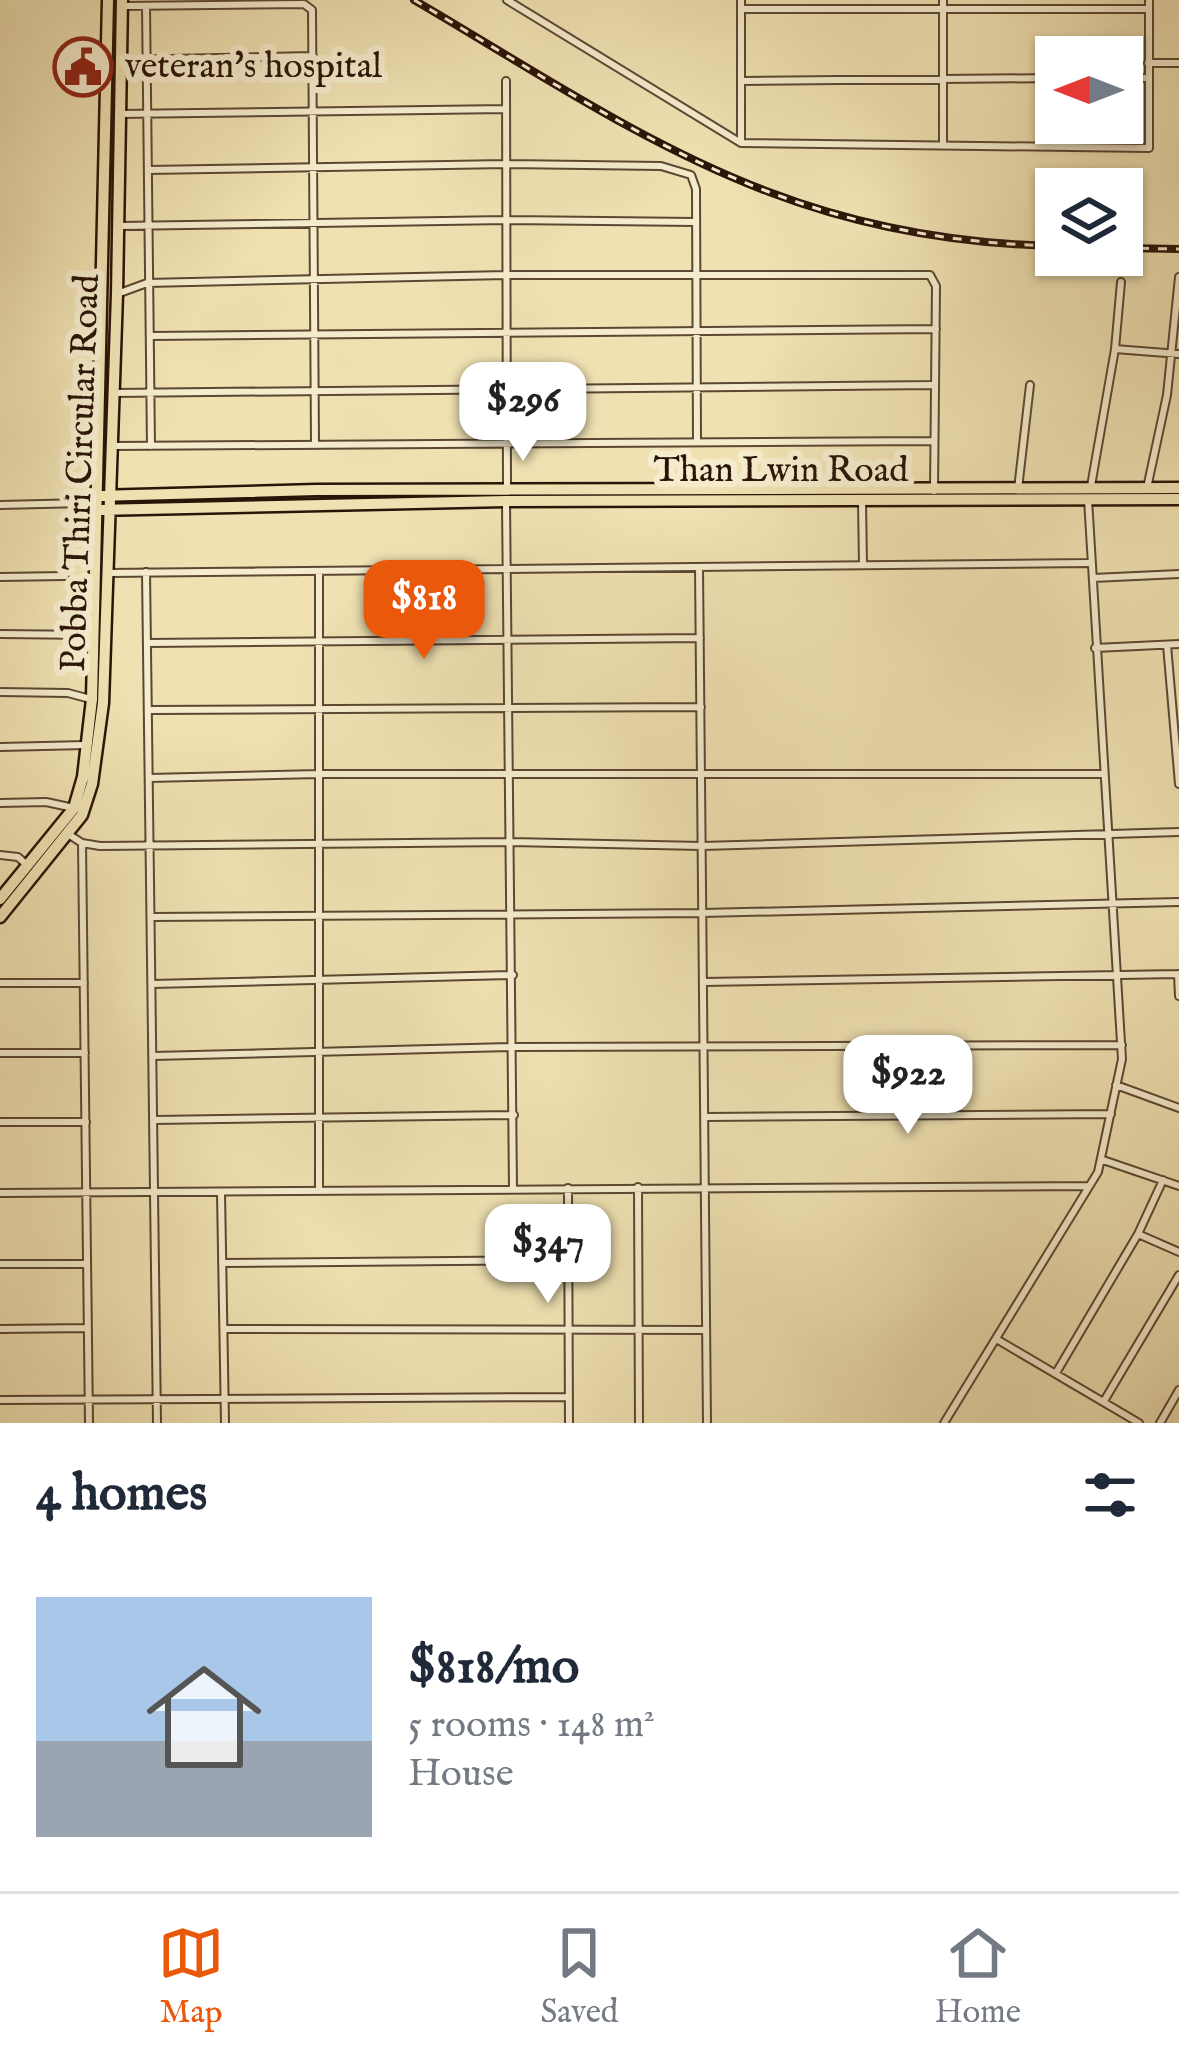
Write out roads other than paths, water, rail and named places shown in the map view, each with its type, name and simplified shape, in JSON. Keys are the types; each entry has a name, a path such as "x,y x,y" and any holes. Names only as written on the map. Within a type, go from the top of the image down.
{"main road":[{"name":"Pobba Thiri Circular Road","path":"0,899 74,808 98,701 92,503 108,0"},
{"name":"Pobba Thiri Circular Road","path":"0,917 82,814 92,784 111,496 122,3"},
{"name":"Than Lwin Road","path":"92,503 111,496 1089,494 1179,488"},
{"name":"Than Lwin Road","path":"92,503 110,511 507,495 862,500 1018,489 1179,499"}],"street":[{"path":"507,0 741,142 1149,148 1149,5 943,11 741,4 741,142"},
{"path":"943,0 943,144"},
{"path":"122,3 307,5 313,14 315,444"},
{"path":"146,5 151,446"},
{"path":"121,60 314,56"},
{"path":"1148,63 1179,63"},
{"path":"742,81 1035,78"},
{"path":"1143,78 1148,78"},
{"path":"506,81 513,1188"},
{"path":"120,114 506,110"},
{"path":"148,170 506,164 674,168 691,175 696,222 697,442"},
{"path":"118,226 696,222"},
{"path":"117,294 147,284 506,275 930,274 937,286 934,495"},
{"path":"1147,488 1176,354 1179,277"},
{"path":"947,1422 1102,1160 1117,1085 1122,1045 1089,494 1115,349 1121,282"},
{"path":"150,336 936,329"},
{"path":"1115,349 1176,354"},
{"path":"114,393 933,385"},
{"path":"1018,489 1030,385"},
{"path":"112,446 934,441"},
{"path":"862,500 862,566"},
{"path":"0,505 92,503"},
{"path":"108,573 1090,563"},
{"path":"700,567 707,1423"},
{"path":"319,571 320,1191"},
{"path":"146,572 157,1423"},
{"path":"1091,578 1179,574"},
{"path":"0,577 64,576"},
{"path":"0,634 94,635"},
{"path":"147,643 700,638"},
{"path":"1095,648 1179,644"},
{"path":"1167,645 1179,784"},
{"path":"0,692 68,693 98,701"},
{"path":"148,710 701,707"},
{"path":"0,747 87,745"},
{"path":"149,778 1103,774"},
{"path":"0,802 46,802 74,808"},
{"path":"68,834 82,843 150,847 512,842 702,846 1179,832"},
{"path":"82,843 88,1423"},
{"path":"0,855 17,856 28,866"},
{"path":"151,917 512,916 1179,902"},
{"path":"703,982 1178,974 1179,996"},
{"path":"152,984 513,975"},
{"path":"0,983 84,983"},
{"path":"153,1056 513,1047 1122,1045"},
{"path":"0,1053 85,1053"},
{"path":"1117,1085 1178,1108 1179,1096"},
{"path":"704,1117 1111,1114"},
{"path":"154,1120 514,1115"},
{"path":"0,1122 86,1122"},
{"path":"1102,1160 1179,1186"},
{"path":"1056,1373 1138,1234 1163,1180"},
{"path":"638,1186 639,1423"},
{"path":"0,1192 1088,1186"},
{"path":"568,1189 568,1423"},
{"path":"221,1193 225,1423"},
{"path":"1138,1234 1179,1252"},
{"path":"222,1263 568,1260"},
{"path":"0,1264 88,1264"},
{"path":"1104,1402 1179,1275"},
{"path":"0,1329 88,1328"},
{"path":"224,1329 706,1330"},
{"path":"997,1339 1139,1423"},
{"path":"1160,1423 1179,1390"},
{"path":"0,1400 568,1396"}],"railway":[{"path":"414,0 632,128 769,192 910,231 1035,245"},
{"path":"1143,248 1179,249"}],"place":[{"name":"veteran's hospital","path":"83,67"}]}
